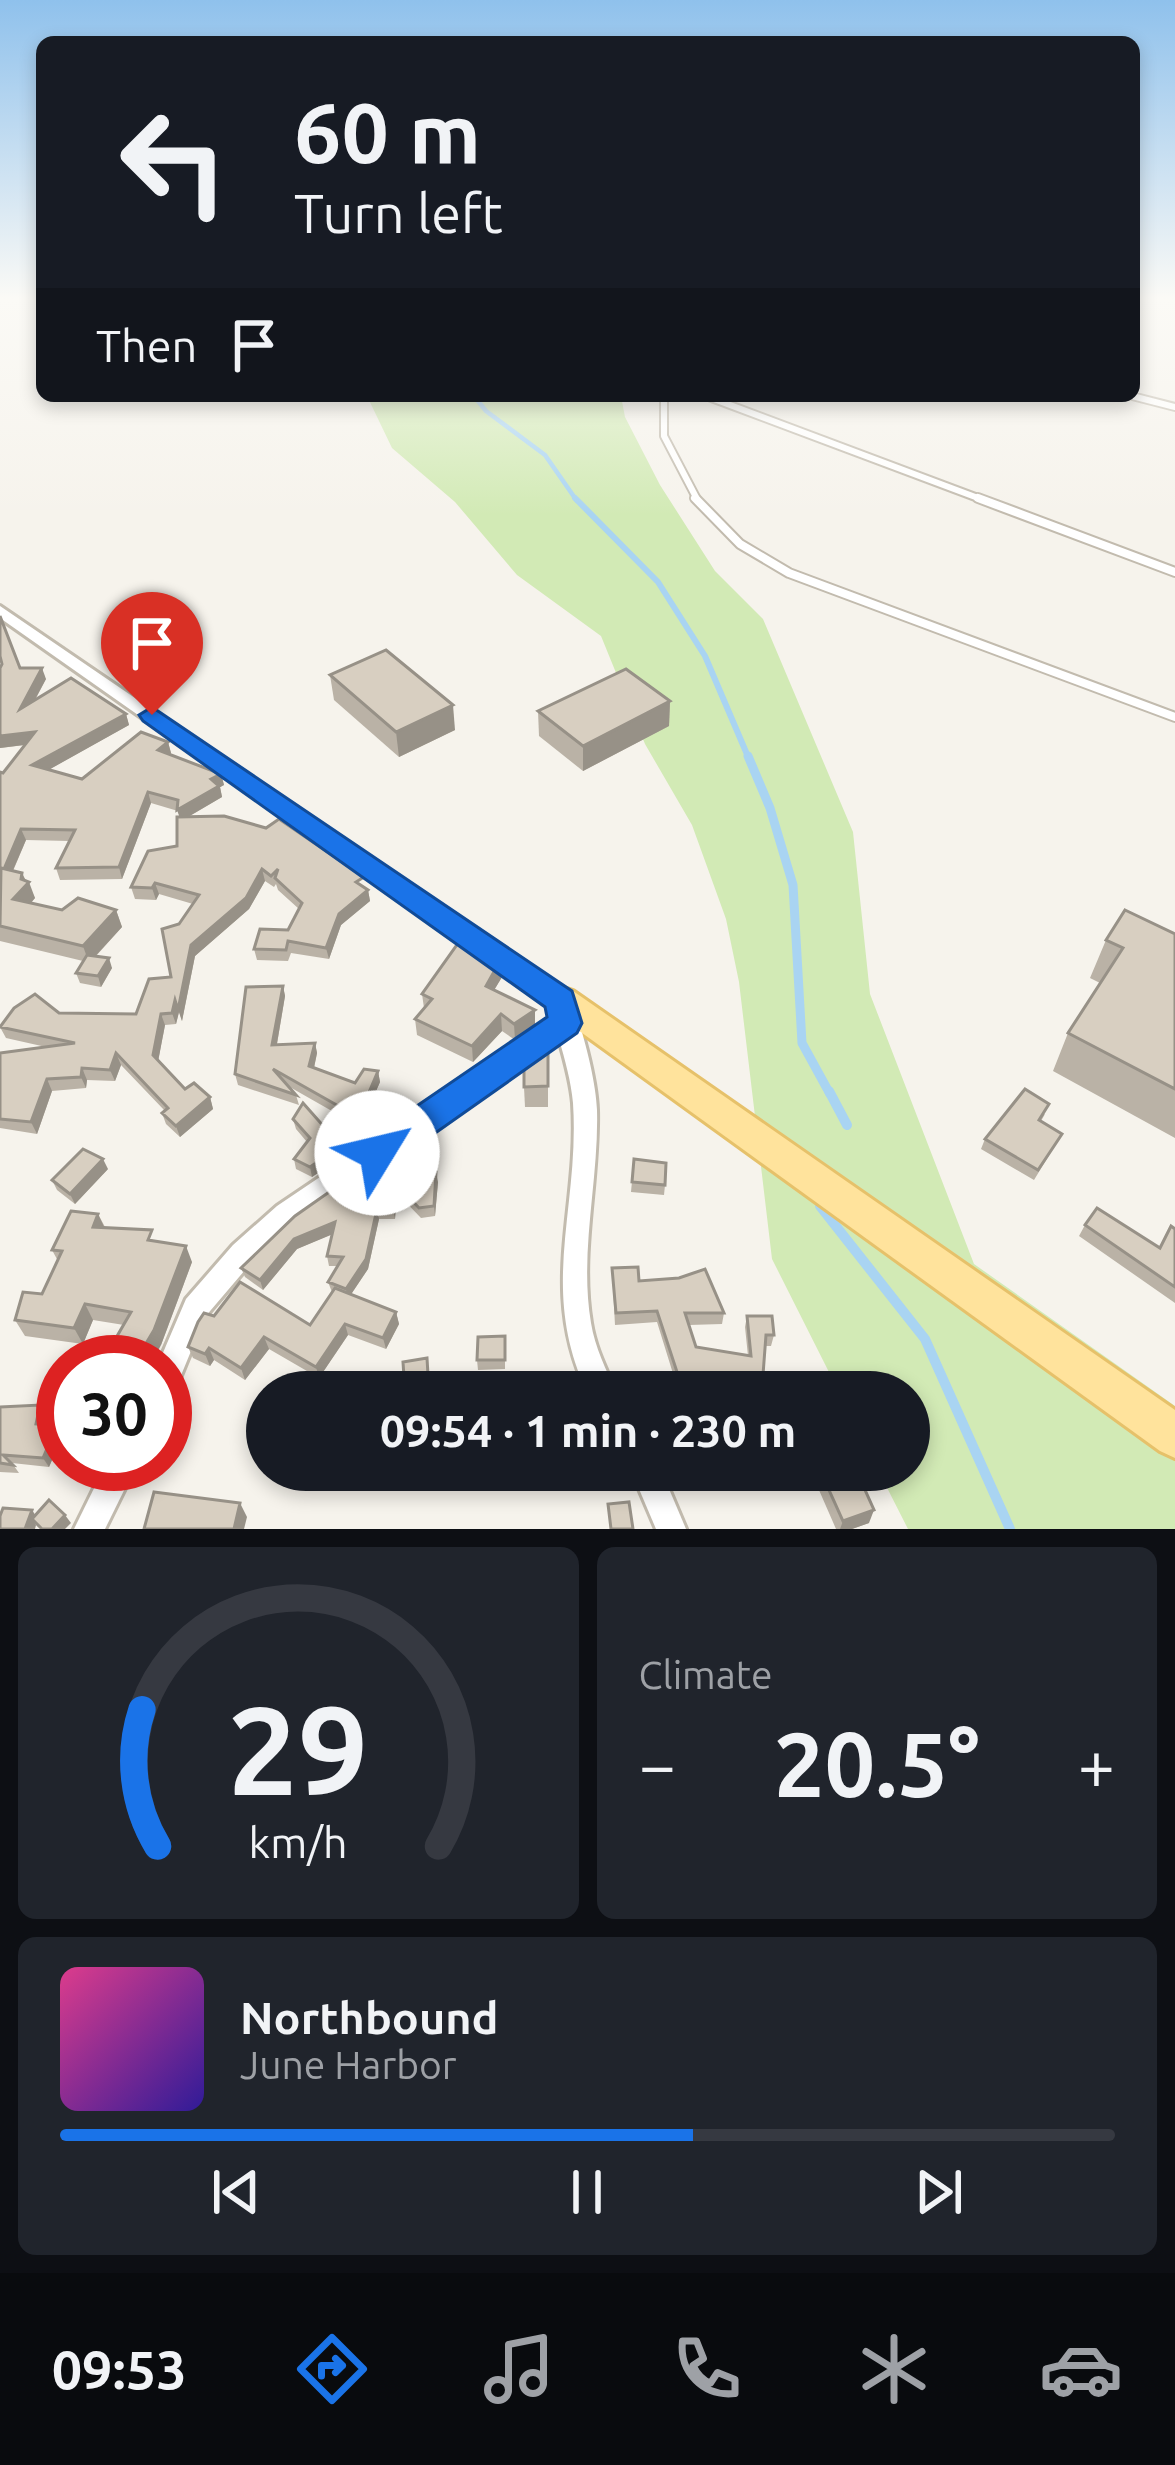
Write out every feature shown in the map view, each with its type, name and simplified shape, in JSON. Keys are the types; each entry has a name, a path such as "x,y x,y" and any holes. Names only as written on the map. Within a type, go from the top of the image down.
{"main road":[{"path":"563,1012 1175,1436"}],"street":[{"path":"0,611 563,1012 575,1046 585,1113 574,1235 581,1340 594,1371"},
{"path":"0,626 27,630"},
{"path":"183,1335 194,1308 272,1227 563,1012"},
{"path":"89,1529 108,1491"},
{"path":"655,1491 671,1529"}],"lane":[{"path":"1140,398 1175,406"},
{"path":"662,402 659,412 676,466 720,529 744,547 849,597 1175,717"},
{"path":"722,402 1175,572"}],"green space":[{"path":"370,402 622,402 625,417 660,485 715,571 763,619 853,832 870,994 974,1264 1175,1406 1175,1529 908,1529 889,1491 930,1491 930,1371 828,1371 772,1259 739,982 726,919 692,825 645,744 601,636 517,575 455,502 392,448"}],"building":[{"path":"0,616 20,668 42,668 20,709 71,678 126,714 32,765 82,779 141,732 168,742 158,750 221,774 211,779 219,786 177,810 178,800 148,792 119,867 56,868 75,830 21,829 0,870 0,772 35,732 0,736"},
{"path":"386,650 453,705 396,732 330,675"},
{"path":"626,669 670,701 583,746 538,711"},
{"path":"224,816 266,828 279,819 364,877 356,882 368,890 339,914 326,948 288,941 286,950 254,949 260,929 288,930 302,903 275,878 278,869 271,876 262,869 246,898 191,945 178,1010 175,1000 172,1013 161,1014 153,1055 185,1089 194,1083 210,1097 176,1126 162,1113 168,1108 116,1053 110,1070 82,1068 81,1077 47,1079 31,1122 0,1119 0,1053 75,1043 0,1027 14,1008 35,994 59,1013 136,1014 149,979 171,977 162,929 179,924 199,895 155,883 152,888 131,887 148,851 177,846 177,817"},
{"path":"1,868 22,873 21,879 29,882 13,899 62,910 78,898 116,910 83,946 0,926"},
{"path":"1125,910 1175,934 1175,1089 1068,1033 1123,948 1106,940"},
{"path":"459,942 500,961 486,986 535,1010 514,1024 501,1014 472,1046 415,1019 432,999 422,994"},
{"path":"87,955 109,958 98,976 76,973"},
{"path":"283,986 272,1045 315,1043 309,1066 355,1083 364,1069 378,1071 367,1097 391,1111 372,1125 273,1069 296,1095 235,1074 246,987"},
{"path":"548,1048 548,1086 524,1087 524,1049"},
{"path":"1025,1089 1049,1104 1039,1120 1062,1134 1038,1170 985,1139"},
{"path":"303,1103 341,1146 310,1167 294,1159 310,1138 293,1119"},
{"path":"83,1149 103,1159 70,1194 52,1180"},
{"path":"634,1159 666,1163 665,1185 632,1182"},
{"path":"415,1162 414,1169 436,1172 434,1206 419,1208 389,1176 390,1164"},
{"path":"356,1187 395,1187 393,1209 377,1209 366,1259 346,1289 328,1282 343,1257 327,1256 335,1222 294,1239 260,1280 241,1268 295,1216 332,1190 353,1203"},
{"path":"1097,1208 1160,1248 1171,1226 1175,1229 1175,1287 1085,1225"},
{"path":"71,1211 98,1214 93,1227 152,1230 148,1240 186,1246 151,1335 118,1335 131,1312 85,1304 74,1328 15,1320 23,1292 42,1294 62,1251 52,1250"},
{"path":"638,1267 639,1281 679,1278 705,1269 724,1313 685,1313 696,1347 751,1356 747,1316 772,1316 774,1335 766,1335 763,1371 677,1371 657,1311 616,1313 612,1268"},
{"path":"240,1282 310,1325 335,1288 396,1312 383,1338 345,1324 316,1367 264,1337 241,1368 209,1348 205,1354 192,1349 192,1337 204,1313 214,1316"},
{"path":"505,1336 505,1360 477,1360 478,1337"},
{"path":"427,1358 428,1371 404,1371 403,1362"},
{"path":"36,1405 36,1457 3,1455 13,1465 0,1463 0,1407"},
{"path":"829,1491 865,1491 874,1510 843,1521"},
{"path":"154,1492 240,1503 234,1529 144,1529"},
{"path":"49,1500 65,1515 52,1529 42,1529 32,1519"},
{"path":"629,1502 633,1529 611,1529 608,1504"},
{"path":"3,1508 32,1510 25,1529 0,1529"}],"waterway":[{"path":"479,402 545,455 577,501"},
{"path":"575,498 658,582 705,656 749,759"},
{"path":"748,756 770,808 793,885 802,1043 830,1094"},
{"path":"829,1091 847,1125"},
{"path":"820,1206 925,1339 1010,1529"}],"route":[{"path":"152,715 561,1000 565,1023 377,1153"}]}
